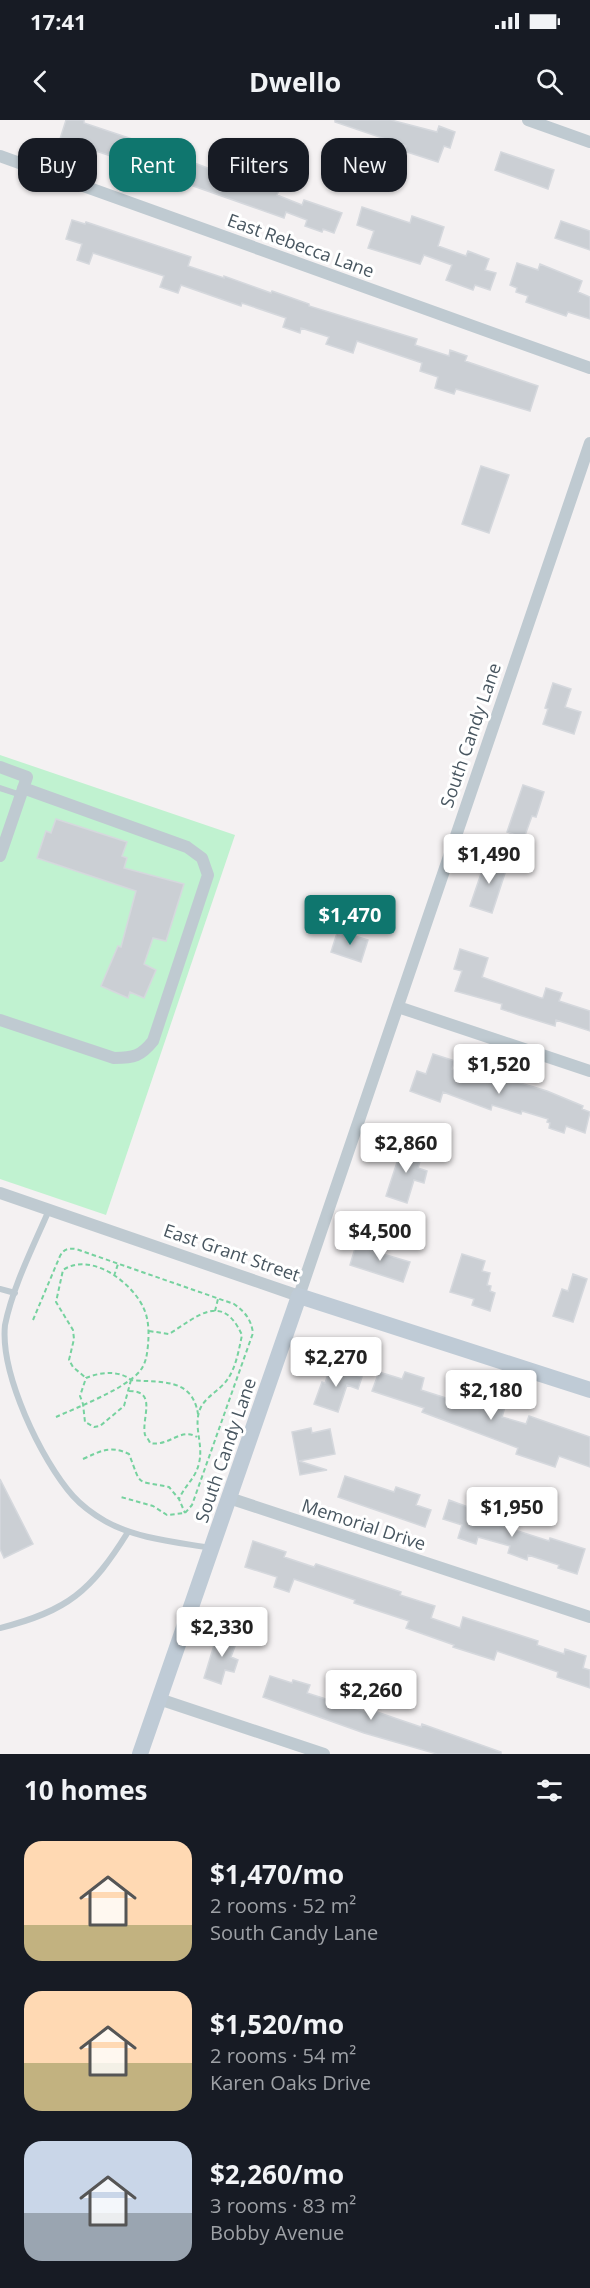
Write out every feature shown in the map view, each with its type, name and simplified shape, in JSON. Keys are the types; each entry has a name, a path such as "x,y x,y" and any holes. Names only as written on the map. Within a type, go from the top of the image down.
{"main road":[{"name":"East Grant Street","path":"299,1296 590,1390"},
{"name":"South Candy Lane","path":"140,1754 299,1296"}],"street":[{"path":"528,120 590,142"},
{"name":"East Rebecca Lane","path":"0,156 590,368"},
{"name":"South Candy Lane","path":"299,1296 590,443"},
{"path":"0,767 27,777 0,856"},
{"path":"0,1020 114,1058 143,1054 153,1041 208,875 202,858 187,847 22,792"},
{"path":"398,1008 590,1071"},
{"name":"East Grant Street","path":"0,1193 299,1296"},
{"name":"Memorial Drive","path":"229,1498 590,1617"},
{"path":"159,1699 324,1754"}],"lane":[{"path":"0,788 22,792"},
{"path":"49,1210 15,1293 5,1327 5,1350 9,1376 23,1414 38,1444 73,1496 98,1516 128,1532 212,1548"},
{"path":"0,1289 15,1293"},
{"path":"0,1628 19,1623 68,1603 86,1589 111,1559 128,1532"}],"path":[{"path":"33,1320 64,1251 76,1249 234,1304 252,1323 253,1333 192,1505 185,1513 167,1515 153,1506 121,1497"},
{"path":"56,1418 131,1380 146,1363 149,1331 145,1311 137,1294 114,1276 92,1266 72,1264 63,1270 57,1302 73,1330 74,1339 69,1360 73,1367 86,1378"},
{"path":"114,1276 118,1264"},
{"path":"215,1312 218,1299"},
{"path":"149,1331 169,1334 190,1318 203,1312 225,1312 234,1318 242,1335 228,1380 202,1406 198,1415"},
{"path":"233,1366 240,1369"},
{"path":"131,1380 124,1406 100,1426 94,1427 86,1422 80,1396 86,1378 98,1373 126,1376 131,1380 183,1386 196,1404 200,1459 196,1473 182,1491 179,1499"},
{"path":"129,1391 136,1391 144,1397 147,1407 145,1435 150,1443 160,1445 190,1433 197,1437"},
{"path":"83,1458 106,1448 118,1449 129,1454 137,1478 146,1485 169,1487 179,1499 185,1513"},
{"path":"196,1473 204,1476"}],"green space":[{"path":"0,755 235,835 106,1215 0,1179"}],"building":[{"path":"66,120 84,120 84,123 129,138 109,138 109,155 97,151 97,138 60,138"},
{"path":"335,120 391,120 437,132 439,126 455,132 450,148 444,146 438,162 407,152 407,138 382,138 335,122"},
{"path":"501,152 554,170 548,189 495,170"},
{"path":"196,164 208,168 208,191 196,187"},
{"path":"210,192 278,192 277,195 302,205 304,200 342,213 334,233 323,229 322,232 305,226 307,220 286,212 284,218"},
{"path":"362,207 410,223 412,216 444,227 438,246 466,256 468,251 489,259 485,270 496,273 490,290 475,285 473,290 446,280 452,265 424,255 420,264 368,248 374,231 357,225"},
{"path":"72,220 85,224 86,222 191,257 188,266 417,339 415,345 449,356 450,350 467,356 465,361 538,386 530,411 456,389 454,394 435,388 438,377 420,371 422,363 357,341 353,353 326,344 329,337 301,328 300,333 283,327 286,318 242,303 241,306 181,285 178,293 160,287 164,276 93,253 89,264 77,260 82,244 66,239"},
{"path":"561,221 590,231 590,250 555,238"},
{"path":"517,263 538,270 540,264 582,281 578,292 590,297 590,319 568,312 566,316 526,302 528,296 516,292 517,288 510,285"},
{"path":"481,466 509,475 489,533 462,524"},
{"path":"553,683 571,689 565,707 581,712 574,734 543,724 548,709 545,708"},
{"path":"523,785 544,792 536,817 532,816 524,838 507,832"},
{"path":"56,819 127,842 122,856 127,858 124,868 184,884 166,941 153,938 144,964 156,970 144,998 130,992 128,998 101,986 118,946 121,947 136,891 37,858 46,831 51,833"},
{"path":"487,856 508,864 492,913 470,906"},
{"path":"342,932 368,940 361,962 331,952 337,933 341,935"},
{"path":"460,949 488,958 482,977 541,998 546,988 562,993 559,1001 590,1011 590,1031 556,1020 555,1026 501,1009 502,1004 455,991 462,971 454,969"},
{"path":"433,1054 455,1061 452,1069 482,1079 484,1072 547,1091 583,1106 582,1109 590,1112 585,1133 566,1126 564,1133 549,1128 548,1119 492,1105 491,1110 443,1092 440,1102 410,1091 417,1071 426,1074"},
{"path":"403,1144 423,1151 418,1168 427,1171 424,1183 414,1180 407,1203 386,1196"},
{"path":"371,1242 385,1246 383,1254 410,1262 403,1282 350,1265 356,1245 368,1249"},
{"path":"462,1254 485,1261 482,1271 490,1273 487,1285 491,1286 490,1291 495,1293 490,1311 472,1305 474,1299 450,1292"},
{"path":"573,1274 587,1279 573,1322 553,1316 562,1289 568,1291"},
{"path":"331,1366 362,1377 358,1389 347,1385 338,1412 314,1404"},
{"path":"379,1372 402,1379 405,1372 424,1378 421,1390 449,1399 453,1389 505,1407 502,1417 526,1424 529,1416 590,1437 590,1467 559,1456 555,1467 516,1454 518,1448 422,1412 424,1408 372,1391"},
{"path":"311,1428 312,1433 330,1429 335,1454 299,1461 327,1470 300,1475 292,1432"},
{"path":"345,1476 394,1492 396,1487 420,1495 416,1505 431,1510 425,1527 338,1497"},
{"path":"0,1479 33,1544 4,1558 0,1549"},
{"path":"449,1500 468,1507 470,1502 488,1508 484,1520 549,1541 550,1538 585,1549 577,1574 558,1568 559,1565 528,1555 527,1560 508,1553 510,1546 478,1537 476,1544 458,1538 462,1525 443,1519"},
{"path":"253,1541 286,1552 284,1557 314,1567 316,1564 401,1592 400,1595 435,1606 431,1618 460,1628 463,1617 538,1641 537,1645 564,1654 565,1649 586,1656 583,1668 590,1670 590,1688 557,1677 558,1672 497,1651 494,1660 453,1647 454,1645 406,1628 409,1621 354,1603 355,1600 294,1579 289,1592 274,1587 277,1577 245,1567"},
{"path":"218,1632 238,1638 231,1657 238,1660 234,1672 225,1670 221,1684 204,1678"},
{"path":"270,1676 292,1683 293,1680 310,1685 307,1693 370,1713 371,1710 421,1727 422,1724 501,1752 501,1754 437,1754 364,1733 263,1697"}]}
